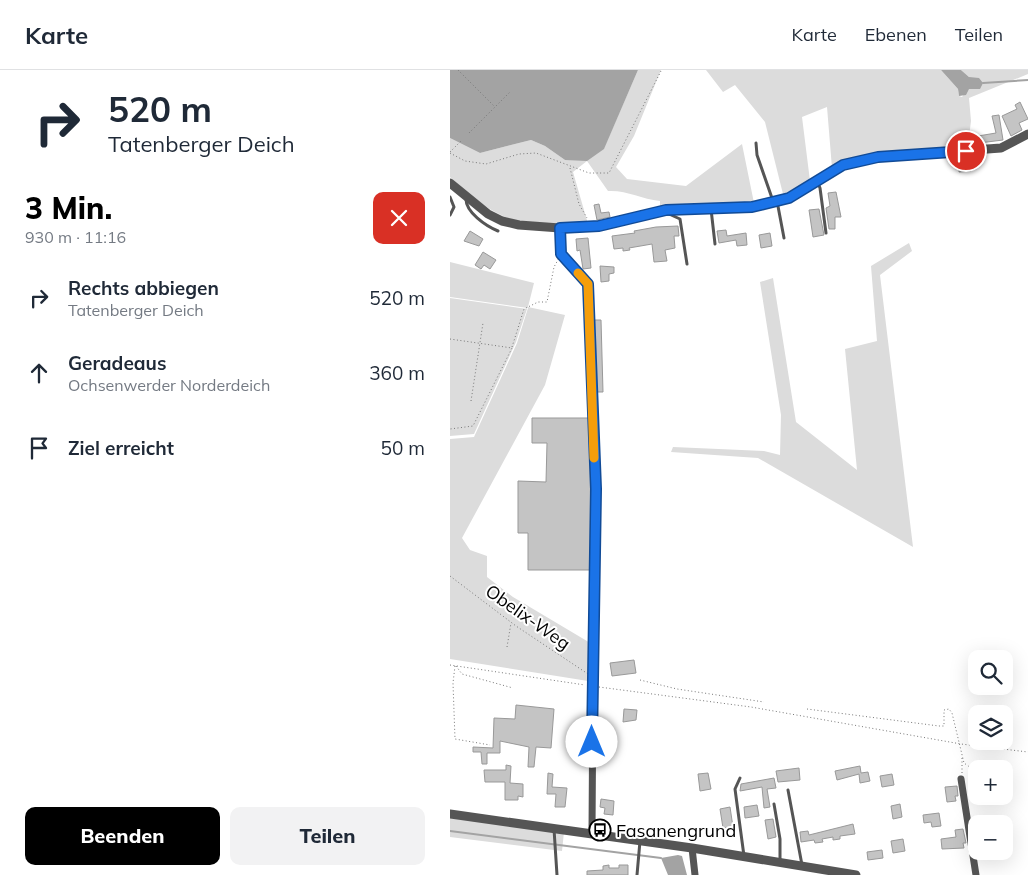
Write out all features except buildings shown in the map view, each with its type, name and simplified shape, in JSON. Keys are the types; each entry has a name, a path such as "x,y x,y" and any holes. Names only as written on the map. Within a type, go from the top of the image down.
{"street":[{"path":"450,183 466,197 502,221 519,225 560,228 599,226 666,210 752,207 789,198 843,165 878,157 1001,148 1028,134"},
{"path":"592,834 593,677"},
{"path":"961,779 976,875"},
{"path":"450,814 640,840 780,862 826,873 856,875"},
{"path":"692,848 695,875"}],"lane":[{"path":"756,143 756,155 775,201 784,238"},
{"path":"816,181 820,188 826,232"},
{"path":"450,196 454,207 450,215"},
{"path":"466,197 468,206 481,221 498,231"},
{"path":"710,208 715,244"},
{"path":"666,210 668,214 680,219 687,264"},
{"path":"560,228 561,254 588,284 596,489 593,677"},
{"path":"740,778 735,789 744,856"},
{"path":"788,790 802,866"},
{"path":"774,804 780,839 780,862"},
{"path":"554,828 556,875"},
{"path":"636,875 640,840"}],"path":[{"path":"458,70 495,106"},
{"path":"462,140 450,152 465,160 486,164 520,154 536,153 555,158 570,167 589,173 609,173 661,71"},
{"path":"469,133 511,91"},
{"path":"570,167 579,204 586,216"},
{"path":"450,429 473,426 512,348 524,308 538,302 547,302 554,266 561,254"},
{"path":"471,401 483,323"},
{"path":"450,339 512,348"},
{"path":"501,359 506,360"},
{"name":"Obelix-Weg","path":"450,576 511,622 593,677"},
{"path":"507,647 511,622"},
{"path":"450,665 751,708 961,744 1028,752"},
{"path":"455,666 462,674 513,688"},
{"path":"455,666 453,683 454,739 490,745"},
{"path":"640,680 677,689 764,702"},
{"path":"808,709 940,726 944,726 944,710 948,709 952,713 961,744 964,763 968,766"},
{"path":"961,779 962,754"}],"shaded area":[{"path":"450,70 638,70 604,149 587,161 565,160 545,146 531,140 480,153 450,138"},
{"path":"638,70 661,70 634,136 616,167 627,179 686,186 742,144 754,203 660,206 660,201 608,191 587,161 573,172 588,224 545,224 523,222 496,213 475,199 450,177 450,138 480,153 531,140 545,146 565,160 604,148"},
{"path":"706,70 941,70 958,89 959,96 962,97 968,89 969,77 961,70 1028,70 1028,74 969,98 971,121 969,137 955,137 944,147 876,154 832,168 827,107 802,117 810,181 783,194 765,122 735,85 723,92"},
{"path":"941,70 961,70 969,77 979,78 983,83 980,89 969,89 966,95 959,96 958,89"},
{"path":"909,243 912,251 880,275 913,547 758,458 671,452 673,447 764,451 780,455 781,415 760,282 773,278 796,422 857,470 845,349 877,341 871,266"},
{"path":"450,262 534,283 528,307 565,315 545,385 462,538 470,550 487,556 487,577 513,597 592,644 591,670 588,681 450,659 450,439 474,437 517,343 528,308 450,297"},
{"path":"450,298 527,309 516,342 474,434 450,436"},
{"path":"450,818 564,832 562,851 450,837"},
{"path":"682,856 687,875 668,875 661,858"}],"waterway":[{"path":"983,83 1028,80"},
{"path":"450,831 661,858"}],"slow traffic":[{"path":"578,273 588,284 594,458"}],"place":[{"name":"Fasanengrund","path":"600,830"}],"route":[{"path":"592,742 596,489 588,284 561,254 560,228 599,226 666,210 752,207 789,198 843,165 878,157 966,151"}]}
